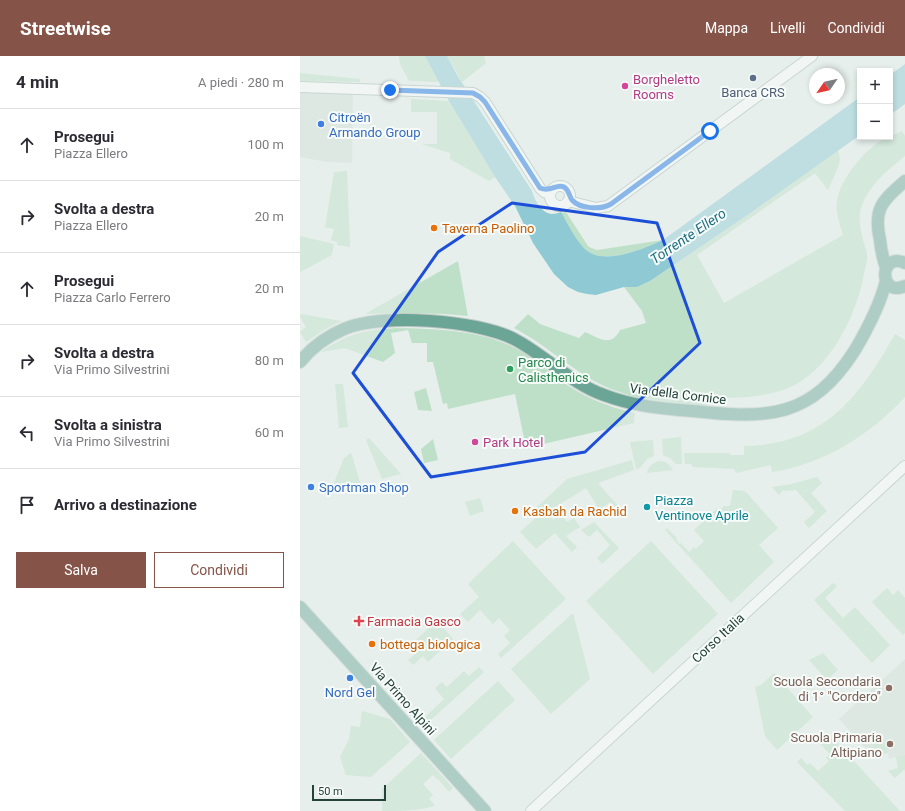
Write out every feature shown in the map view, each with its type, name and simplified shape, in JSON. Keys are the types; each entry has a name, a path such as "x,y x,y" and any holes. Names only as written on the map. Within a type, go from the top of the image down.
{"main road":[{"name":"Via della Cornice","path":"874,316 886,281 884,272 886,268 877,227 878,213 883,203 905,181"},
{"path":"882,250 887,257 901,262"},
{"path":"886,268 889,264 901,262"},
{"name":"Via della Cornice","path":"886,281 888,284 900,287"},
{"name":"Via della Cornice","path":"300,362 310,351 330,336 344,329 364,323 398,320 465,324 489,329 513,338 578,382 596,392 610,397 635,404 665,409 716,414 759,414 792,408 817,394 836,376 847,362 874,316 886,299 900,287"},
{"name":"Via Primo Alpini","path":"300,607 485,811"}],"street":[{"path":"571,200 596,208 606,207 812,56"},
{"path":"300,87 473,93 480,97 540,188 551,192"},
{"path":"557,186 563,187 568,191 571,200 565,204 557,205 551,200 551,192 557,186"},
{"name":"Corso Italia","path":"531,811 905,466"}],"highlighted area":[{"path":"512,203 657,223 700,343 585,452 431,477 353,373 438,252"}],"shaded area":[{"path":"300,92 353,93 352,163 327,162 300,157"},
{"name":"Scuola Secondaria di 1° \"Cordero\"","path":"905,659 905,771 897,763 896,757 889,759 888,753 873,757 839,719"}],"green space":[{"path":"399,56 425,56 439,82 409,81 400,64"},
{"path":"447,56 484,56 486,63 462,82"},
{"path":"300,73 360,79 360,82 300,81"},
{"path":"411,99 449,101 495,177 489,181 450,159 450,153 422,144 437,144 437,112 411,112"},
{"path":"902,131 905,136 905,156 886,172 875,184 865,197 862,205 860,225 867,252 867,260 855,307 838,341 827,357 815,370 801,381 786,389 757,396 738,398 708,398 707,406 634,396 594,381 535,340 514,328 528,314 540,324 579,338 585,332 600,339 609,340 613,339 620,330 646,323 642,311 624,287 637,287 650,281 749,214 838,150 840,159 839,165 828,190 815,173 697,255 724,303 843,235 838,218 837,201 843,183 855,165 869,150 882,140 893,140 893,135"},
{"path":"347,171 350,247 337,245 337,242 331,240 334,229 325,227 334,172"},
{"path":"566,212 589,247 597,250 663,240 622,255 600,256 591,253 583,247 561,213"},
{"path":"300,236 334,244 332,255 300,272"},
{"path":"458,261 468,316 395,313 365,314"},
{"path":"301,314 341,321 306,342 300,332 306,327 300,317"},
{"path":"397,328 463,332 479,335 510,345 529,356 571,388 580,393 607,405 635,413 634,423 526,448 515,394 448,409 447,403 443,404 433,362 427,362 427,343 412,343 408,330 391,333 395,353 383,362 345,348 321,352 340,341 366,331"},
{"path":"895,334 905,340 905,397 877,424 845,446 810,462 772,472 771,465 736,473 734,469 693,467 691,464 685,464 684,453 730,453 730,455 744,455 744,446 772,444 796,437 817,427 836,414 852,397 867,378"},
{"path":"335,384 343,384 348,427 339,428"},
{"path":"426,388 432,411 418,410 414,392"},
{"path":"681,437 682,464 676,464 670,458 663,455 662,439"},
{"path":"369,438 401,474 382,479 366,440"},
{"path":"433,439 438,460 424,463 421,449"},
{"path":"653,440 654,456 647,459 640,468 636,469 630,442"},
{"path":"351,453 361,485 336,493 334,483 344,458"},
{"path":"632,460 634,470 598,483 619,507 616,509 611,502 599,509 586,488 554,508 555,511 550,515 553,520 559,516 563,517 567,522 574,518 580,527 566,536 577,547 572,552 555,533 536,549 520,532 540,514 535,509 567,479"},
{"path":"659,461 667,463 673,470 647,473 651,465"},
{"path":"817,477 822,483 811,493 827,511 809,528 804,522 815,512 796,490 782,491 779,495 772,487 792,484"},
{"path":"733,490 745,491 778,528 759,545 774,562 731,603 665,530 667,528 677,538 676,539 679,544 681,543 689,552 694,547 696,549 704,541 694,530 715,510 723,508 723,506 730,506"},
{"path":"480,498 484,511 470,516 465,502"},
{"path":"594,522 619,548 602,564 597,558 610,545 597,530 589,537 581,530"},
{"path":"513,541 566,599 501,658 498,654 510,643 504,636 510,630 499,618 493,624 480,610 468,622 460,614 479,597 468,584"},
{"path":"651,541 718,614 653,674 586,601"},
{"path":"833,583 837,586 825,598 843,618 855,607 890,645 872,663 814,600"},
{"path":"887,588 893,595 898,590 905,598 905,633 903,635 872,602"},
{"path":"573,613 590,679 551,714 511,669"},
{"path":"437,620 453,639 428,662 423,656 413,665 408,660 421,649 415,641"},
{"path":"823,653 838,670 827,680 809,660"},
{"path":"479,667 484,672 423,727 409,712 413,708 423,719 444,699 435,688 442,682 447,687 464,671 469,676"},
{"path":"774,673 813,717 777,750 765,736 755,687 761,685"},
{"path":"498,681 515,700 451,759 434,740"},
{"path":"362,711 390,719 410,742 371,777 346,775 340,757 349,739 351,726 360,727"},
{"path":"828,733 900,811 845,811 797,762 801,758 807,765 810,763 818,771 829,761 826,758 830,754 818,742"},
{"path":"882,738 888,753 873,757 868,750"},
{"path":"421,753 453,788 449,792 433,775 423,784 433,795 429,799 435,805 417,810 382,811 382,789"},
{"path":"905,755 905,769 895,778 888,771 898,768 896,757"}],"water":[{"name":"Torrente Ellero","path":"425,56 447,56 457,75 532,191 539,206 548,213 553,214 561,212 574,235 583,247 591,253 600,256 622,255 663,240 857,99 857,137 749,214 650,281 637,287 624,287 596,295 578,292 568,287 554,274 533,243 515,206 495,177 449,101"},
{"path":"905,64 905,104 893,113 893,104 893,73"}],"place":[{"name":"Banca CRS","path":"753,78"},
{"name":"Borgheletto Rooms","path":"625,86"},
{"name":"Citroën Armando Group","path":"321,124"},
{"name":"Taverna Paolino","path":"434,228"},
{"name":"Parco di Calisthenics","path":"510,369"},
{"name":"Park Hotel","path":"475,442"},
{"name":"Sportman Shop","path":"311,487"},
{"name":"Piazza Ventinove Aprile","path":"647,507"},
{"name":"Kasbah da Rachid","path":"515,511"},
{"name":"Farmacia Gasco","path":"359,621"},
{"name":"bottega biologica","path":"372,644"},
{"name":"Nord Gel","path":"350,678"},
{"name":"Scuola Secondaria di 1° \"Cordero\"","path":"889,688"},
{"name":"Scuola Primaria Altipiano","path":"890,744"}],"route":[{"path":"390,90 473,93 477,95 485,102 540,188 550,190 560,186 566,188 573,201 593,208 602,208 611,204 710,131"}]}
